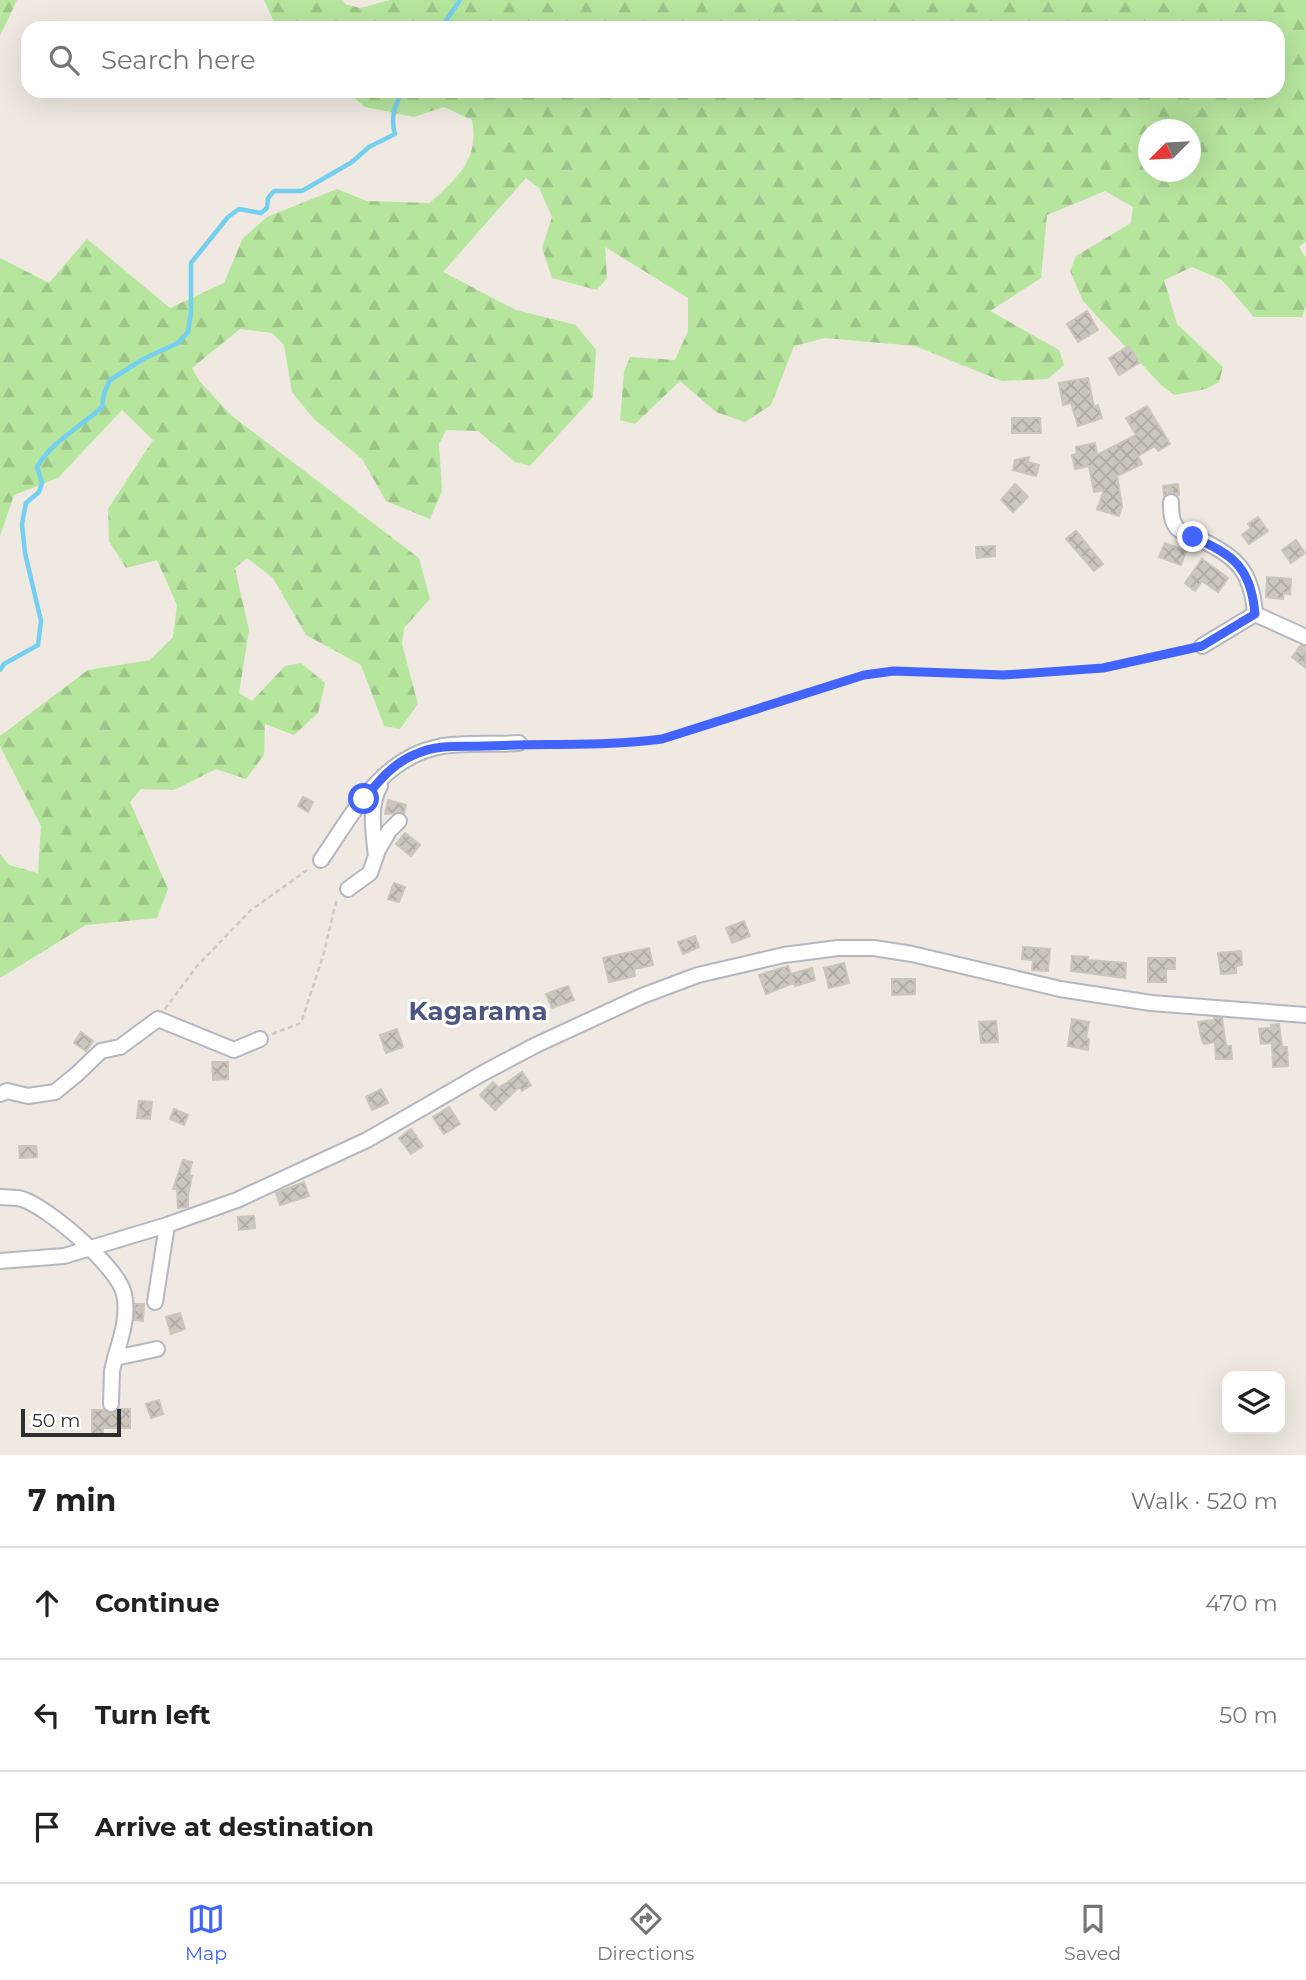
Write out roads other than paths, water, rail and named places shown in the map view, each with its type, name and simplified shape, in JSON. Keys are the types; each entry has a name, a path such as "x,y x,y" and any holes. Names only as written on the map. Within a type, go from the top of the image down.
{"street":[{"path":"1171,502 1172,519 1178,530 1222,549 1238,563 1249,581 1255,614"},
{"path":"1255,614 1306,637"},
{"path":"1202,646 1255,614"},
{"path":"321,860 387,771 415,754 440,747 519,743"},
{"path":"376,857 373,820 375,793 387,771"},
{"path":"348,889 370,873 389,831 400,821"},
{"path":"0,1261 55,1258 91,1249 237,1200 367,1140 536,1045 642,996 698,975 784,954 838,948 874,948 1086,993 1151,1003 1306,1015"},
{"path":"0,1094 7,1091 29,1096 55,1092 101,1051 120,1047 158,1019 234,1050 260,1039"},
{"path":"0,1197 21,1198 51,1214 91,1249 120,1284 124,1294 124,1327 115,1358 111,1404"},
{"path":"155,1302 167,1225"},
{"path":"115,1358 158,1349"}],"waterway":[{"path":"446,21 460,0"},
{"path":"0,670 4,664 38,645 41,621 25,553 22,524 26,503 39,492 42,483 37,467 43,458 102,407 110,380 145,358 178,343 188,332 191,313 191,263 228,217 239,209 261,213 267,208 268,198 274,191 302,191 352,162 369,147 395,134 394,112 399,98"}],"district":[{"name":"Kagarama","path":"478,1011"}]}
